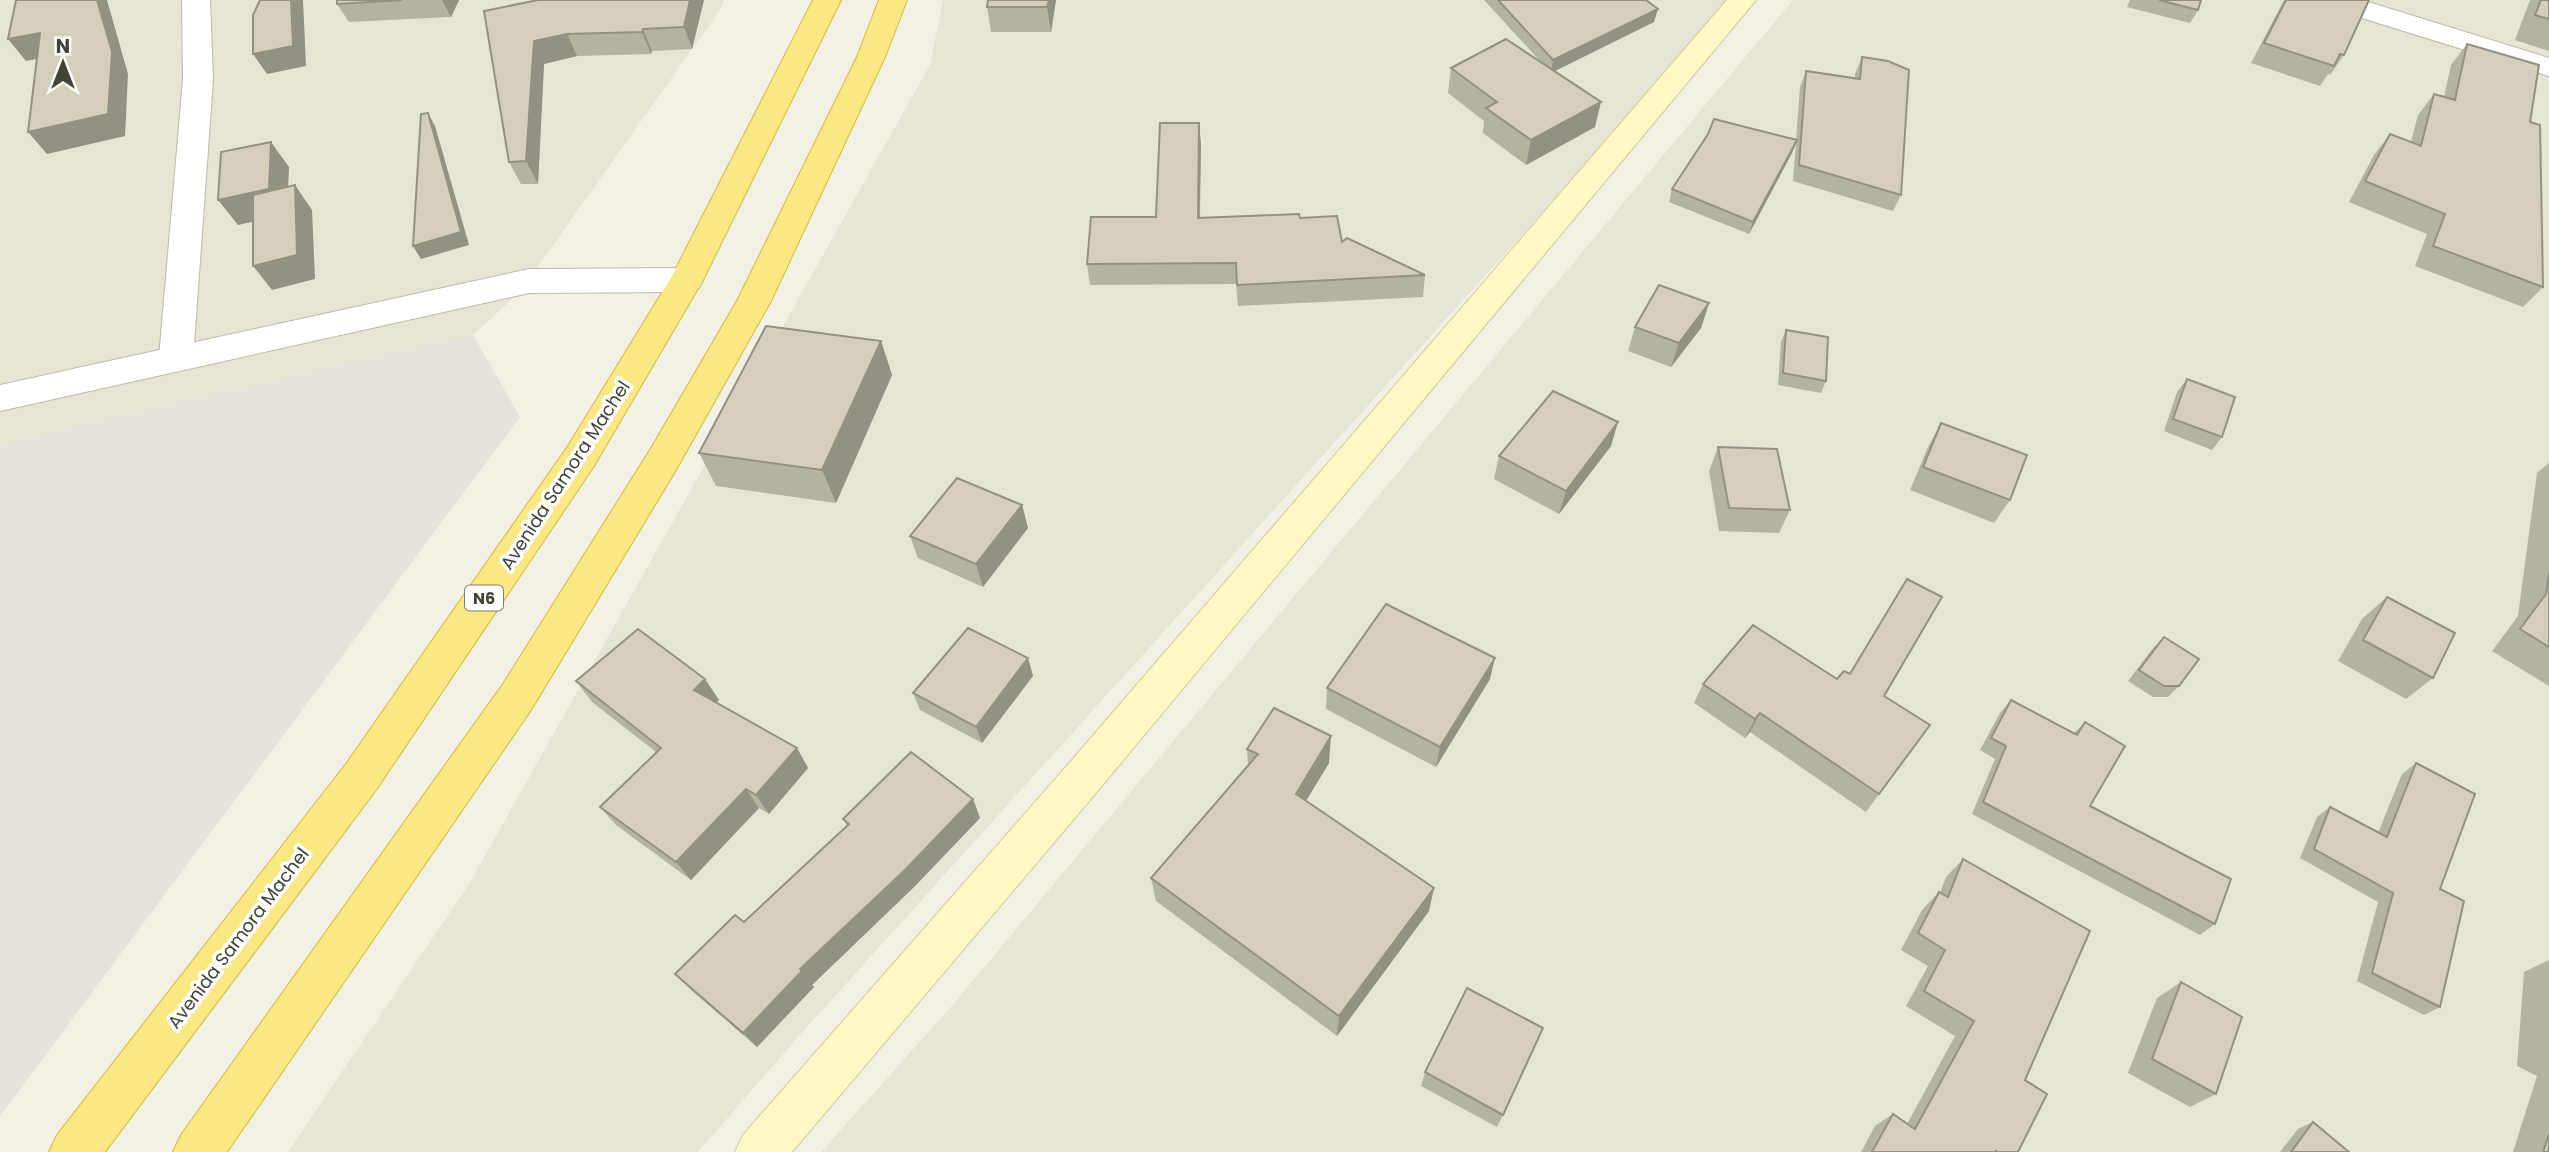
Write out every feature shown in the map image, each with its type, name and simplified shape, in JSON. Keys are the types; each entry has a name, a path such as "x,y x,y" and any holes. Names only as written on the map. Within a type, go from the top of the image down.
{"highway":[{"name":"Avenida Samora Machel","path":"74,1152 361,777 581,456 687,280 827,0"},
{"path":"198,1152 517,697 663,460 754,302 871,57 892,0"}],"main road":[{"path":"760,1152 1077,785 1742,0"}],"street":[{"path":"176,358 198,80 195,0"},
{"path":"2333,0 2549,67"},
{"path":"0,398 529,281 687,280"}],"shaded area":[{"path":"0,0 724,0 720,10 519,293 473,335 0,445"},
{"path":"943,0 1734,0 799,1036 698,1152 288,1152 469,884 930,65"},
{"path":"1793,0 2549,0 2549,1152 821,1152 950,1008"},
{"path":"473,335 520,417 0,1116 0,445"}],"building":[{"path":"16,0 97,0 112,52 108,114 28,132 40,33 8,39"},
{"path":"260,0 291,0 293,46 253,54 253,15"},
{"path":"337,0 402,0 337,4"},
{"path":"538,0 690,0 684,27 643,29 642,32 567,34 534,41 526,161 509,162 484,11"},
{"path":"988,0 1049,0 1047,7 987,7"},
{"path":"1498,0 1646,0 1658,9 1553,60"},
{"path":"2159,0 2201,0 2198,10"},
{"path":"2286,0 2369,0 2344,55 2340,54 2334,66 2264,43"},
{"path":"2541,0 2549,0 2549,19 2535,15"},
{"path":"1506,39 1601,102 1531,140 1486,108 1497,102 1451,68"},
{"path":"2467,44 2539,65 2530,122 2540,125 2543,287 2433,246 2445,214 2365,181 2390,134 2421,146 2434,94 2455,100"},
{"path":"1862,57 1888,61 1909,70 1901,195 1799,165 1806,71 1860,79"},
{"path":"428,113 461,232 413,246 421,114"},
{"path":"1714,119 1797,140 1753,222 1672,189 1708,134"},
{"path":"1160,123 1199,123 1198,218 1299,214 1300,218 1337,216 1342,242 1347,238 1425,275 1237,285 1236,263 1087,264 1091,217 1156,217"},
{"path":"271,142 269,189 218,200 221,152"},
{"path":"295,185 297,255 253,266 253,195"},
{"path":"1659,285 1709,303 1679,343 1635,327"},
{"path":"766,326 881,341 822,470 699,453"},
{"path":"1786,330 1828,337 1826,381 1783,373"},
{"path":"2187,379 2235,397 2222,437 2173,419"},
{"path":"1553,391 1618,422 1566,491 1499,456"},
{"path":"1941,423 2027,455 2010,500 1923,467"},
{"path":"1718,447 1777,449 1790,510 1729,508"},
{"path":"957,478 1022,505 976,564 910,536"},
{"path":"2549,573 2549,647 2520,629 2546,594"},
{"path":"1907,579 1942,597 1884,696 1930,725 1879,794 1760,713 1755,719 1703,684 1753,625 1837,679 1844,671 1850,674"},
{"path":"2387,597 2455,633 2433,678 2363,640"},
{"path":"1386,604 1495,658 1440,747 1327,688"},
{"path":"968,628 1028,658 976,727 913,693"},
{"path":"638,629 705,679 694,690 797,748 756,795 746,789 676,862 600,807 661,748 576,681"},
{"path":"2164,637 2199,659 2179,686 2164,686 2139,670"},
{"path":"2011,700 2077,735 2085,722 2125,746 2090,806 2231,879 2215,924 1983,802 2006,746 1991,738"},
{"path":"1274,708 1331,736 1296,794 1434,888 1339,1016 1151,878 1258,754 1247,749"},
{"path":"911,752 973,799 906,869 800,969 802,971 743,1033 675,974 735,915 744,922 849,824 843,819"},
{"path":"2416,763 2475,794 2440,889 2464,901 2440,1007 2372,973 2393,893 2314,849 2330,807 2387,837"},
{"path":"1963,859 2090,931 2025,1080 2047,1094 2018,1152 1872,1152 1893,1114 1915,1129 1974,1021 1924,991 1945,950 1918,933 1939,892 1948,897"},
{"path":"2181,982 2242,1017 2216,1094 2152,1059"},
{"path":"1467,988 1543,1028 1503,1115 1425,1072"},
{"path":"2313,1122 2349,1152 2291,1152"},
{"path":"2549,1134 2549,1152 2543,1152"}]}
